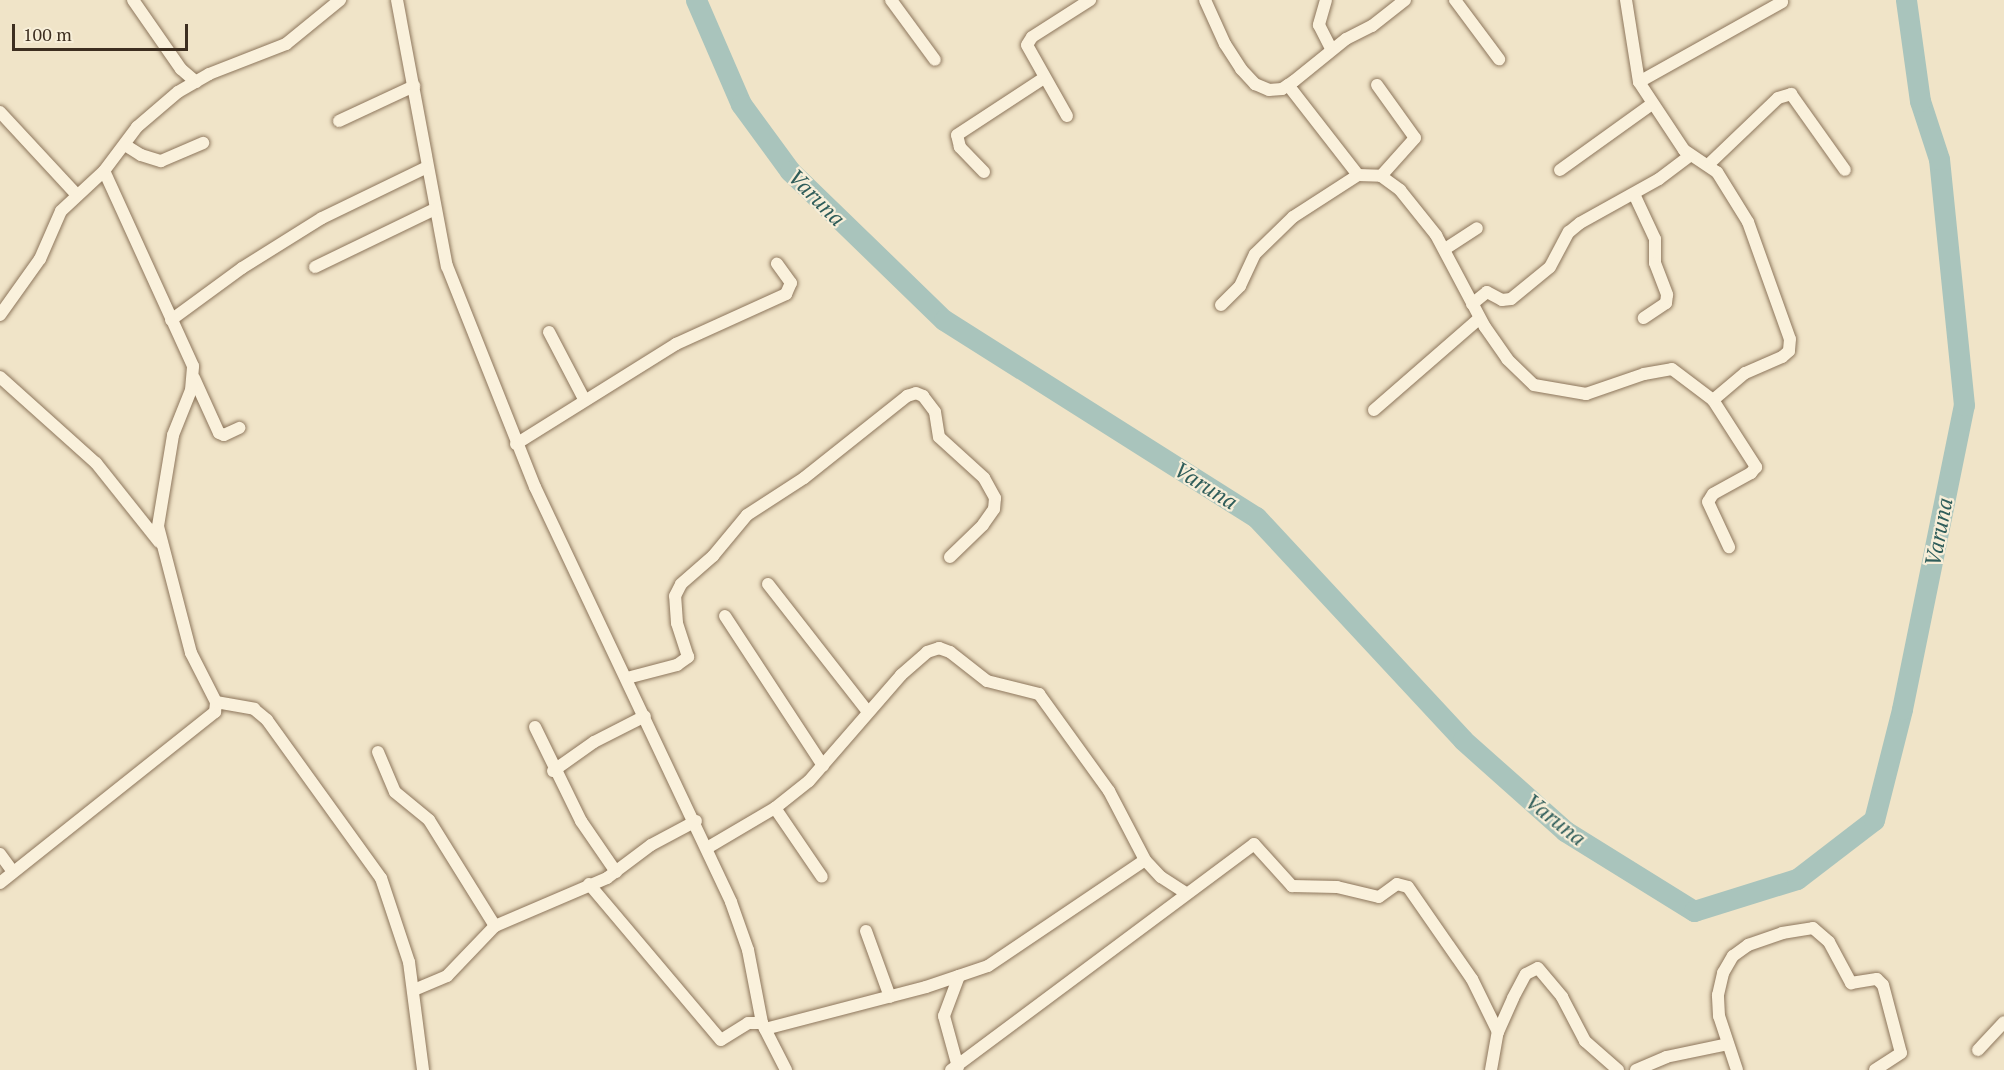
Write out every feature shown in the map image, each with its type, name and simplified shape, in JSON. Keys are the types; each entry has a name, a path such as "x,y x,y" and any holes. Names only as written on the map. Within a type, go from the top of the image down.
{"street":[{"path":"134,0 181,69 196,82"},
{"path":"0,315 40,259 61,211 76,194 104,171 151,113 196,82 286,44 340,0"},
{"path":"397,0 447,266 516,444 696,821 741,926 764,1026 786,1070"},
{"path":"891,0 935,60"},
{"path":"1067,116 1028,50 1028,41 1090,0"},
{"path":"1205,0 1225,44 1255,84 1269,90 1288,85 1331,49 1372,26 1405,0"},
{"path":"1326,0 1319,25 1331,49"},
{"path":"1455,0 1499,59"},
{"path":"1626,0 1639,82 1689,156 1709,164 1748,222 1791,345 1782,357 1745,374 1713,400"},
{"path":"1639,82 1782,2"},
{"path":"984,172 960,147 957,135 1044,78"},
{"path":"1288,85 1358,175"},
{"path":"1377,85 1415,138 1382,176"},
{"path":"339,121 414,86"},
{"path":"1709,164 1778,98 1791,93 1845,170"},
{"path":"1560,170 1652,104"},
{"path":"0,112 76,194"},
{"path":"125,145 141,156 161,161 203,143"},
{"path":"1472,304 1487,292 1502,300 1512,298 1550,267 1569,232 1634,194 1689,156"},
{"path":"171,320 242,268 322,218 427,167"},
{"path":"104,171 192,366 194,378 219,432 224,435 239,429"},
{"path":"1221,305 1240,286 1255,254 1293,217 1358,175 1382,176 1400,190 1445,249 1480,318 1507,359 1534,385 1586,394 1644,374 1672,369 1713,400 1756,467 1751,473 1713,494 1707,502 1729,547"},
{"path":"1634,194 1655,239 1655,263 1667,295 1666,303 1644,318"},
{"path":"315,267 435,209"},
{"path":"1445,249 1477,228"},
{"path":"516,444 584,399 676,344 786,294 791,283 777,264"},
{"path":"1374,410 1480,318"},
{"path":"549,332 584,399"},
{"path":"0,377 96,463 161,544"},
{"path":"0,883 207,721 215,712 216,702 191,653 158,526 162,488 173,435 194,378"},
{"path":"627,678 677,665 688,657 677,623 675,596 747,515 804,478 907,396 916,393 923,396 935,412 939,437 984,477 995,498 994,509 983,525 950,557"},
{"path":"768,584 868,712"},
{"path":"725,616 823,766"},
{"path":"707,848 775,808 823,766 868,712 915,662 939,648 950,652 987,681 1039,694 1109,790 1145,860 1161,877 1186,893"},
{"path":"216,702 254,709 267,720 366,854 392,900 414,990 423,1070"},
{"path":"554,771 594,742 645,716"},
{"path":"535,727 554,771 581,821 616,872"},
{"path":"378,752 395,792 429,820 495,926"},
{"path":"775,808 822,877"},
{"path":"414,990 447,976 495,926 616,872 651,845 696,821"},
{"path":"959,976 944,1016 955,1068 1254,844 1292,886 1337,887 1379,897 1397,885 1405,884 1472,979 1498,1032"},
{"path":"0,854 13,872"},
{"path":"589,884 721,1040 748,1023 764,1026 890,997 959,976 999,960 1145,860"},
{"path":"1737,1070 1728,1044 1718,995 1723,973 1733,956 1782,933 1813,928 1829,942 1851,983 1877,979 1882,986 1900,1053 1875,1070"},
{"path":"866,931 890,997"},
{"path":"1491,1070 1498,1032 1526,974 1538,968 1562,997 1585,1041 1618,1070"},
{"path":"1978,1050 2004,1022"},
{"path":"1636,1070 1666,1058 1728,1044"}],"waterway":[{"name":"Varuna","path":"696,0 741,104 790,171 944,320 1256,517 1463,740 1565,831 1694,911 1797,879 1874,820 1902,709 1964,405 1939,159 1920,101 1906,0"}]}
